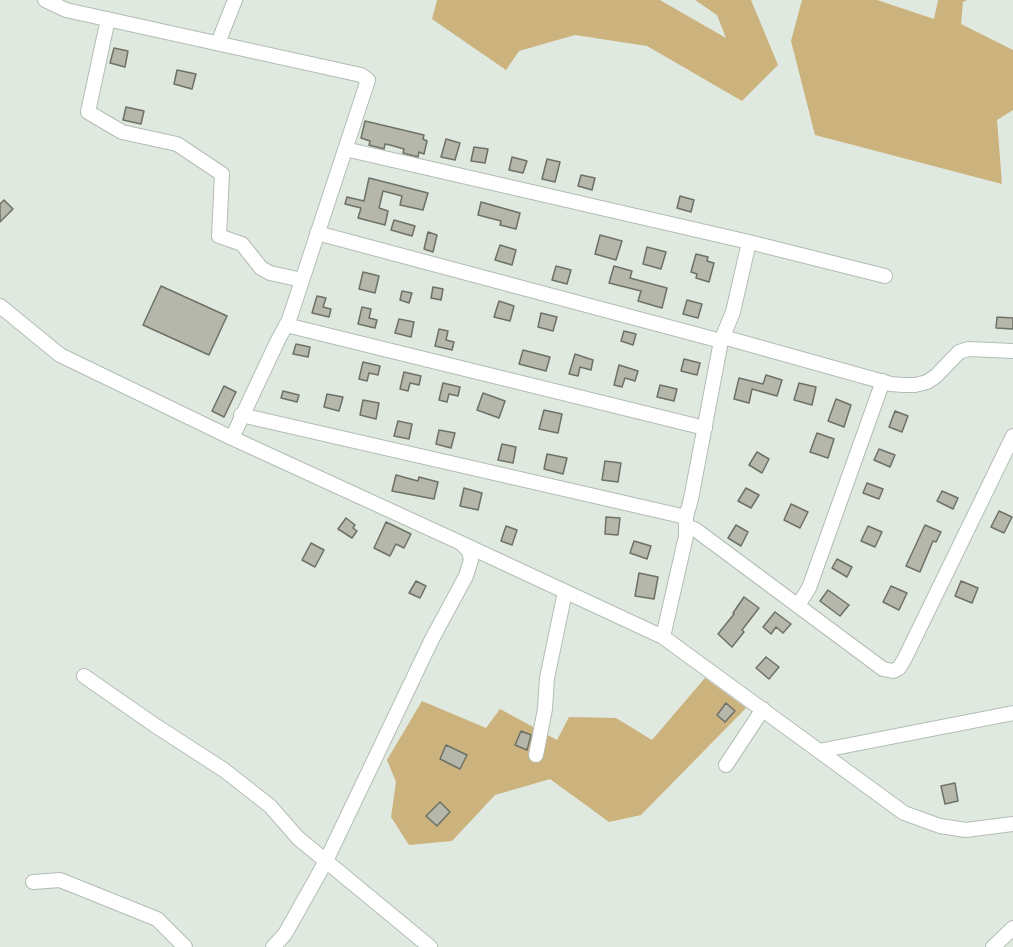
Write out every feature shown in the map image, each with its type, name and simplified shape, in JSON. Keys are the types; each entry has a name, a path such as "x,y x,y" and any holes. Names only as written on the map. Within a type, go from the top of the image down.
{"street":[{"path":"45,0 66,10 82,6 108,19 361,75 368,80 286,325 232,438"},
{"path":"218,43 235,0"},
{"path":"108,19 88,112 122,132 177,144 222,174 219,236 242,243 261,268 270,273 302,280"},
{"path":"345,149 749,242 885,276"},
{"path":"317,233 883,381 915,386 936,376 959,352 968,349 1013,351"},
{"path":"663,637 686,536 686,521 722,339 733,312 749,242"},
{"path":"0,306 60,355 232,438 663,637 904,813 940,826 966,830 1013,824"},
{"path":"286,325 705,428"},
{"path":"798,605 809,588 883,381"},
{"path":"241,415 686,521 883,669 893,671 899,668 1013,436"},
{"path":"273,947 285,934 326,861 432,639 466,576 471,560 469,551 461,543"},
{"path":"536,755 565,592"},
{"path":"84,676 224,770 270,806 298,838 430,947"},
{"path":"726,765 763,709"},
{"path":"819,751 1013,713"},
{"path":"33,882 60,880 157,919 185,947"},
{"path":"993,947 1013,928"}],"shaded area":[{"path":"437,0 660,0 726,38 717,15 695,0 751,0 778,65 742,101 647,46 575,35 519,51 506,70 432,19"},
{"path":"802,0 877,0 934,19 938,0 967,0 963,2 961,24 1013,50 1013,110 997,120 1002,184 815,135 791,41"},
{"path":"705,678 746,708 641,815 609,822 550,779 495,795 452,841 409,845 391,817 396,782 387,760 422,701 486,728 500,709 557,740 569,717 616,718 652,740"}],"building":[{"path":"114,48 128,51 125,67 110,63"},
{"path":"177,70 196,74 192,89 174,84"},
{"path":"126,107 144,111 141,124 123,120"},
{"path":"365,121 424,135 423,139 427,141 424,154 419,152 418,157 403,153 404,149 390,145 385,144 384,149 369,145 370,141 361,138"},
{"path":"446,139 460,143 455,160 441,157"},
{"path":"474,147 488,149 485,163 471,161"},
{"path":"512,157 527,161 523,173 509,170"},
{"path":"547,159 560,162 555,182 542,179"},
{"path":"581,175 595,178 592,190 578,186"},
{"path":"369,178 428,193 423,210 400,205 402,196 383,191 379,208 388,211 385,225 358,218 361,208 345,204 347,197 364,201"},
{"path":"680,196 694,200 691,212 677,208"},
{"path":"4,200 13,209 0,222 0,204"},
{"path":"481,202 520,213 516,229 500,225 501,221 478,215"},
{"path":"394,220 415,226 412,236 391,230"},
{"path":"428,232 437,235 433,252 424,249"},
{"path":"600,235 622,241 616,260 595,254"},
{"path":"500,245 516,250 512,265 495,260"},
{"path":"647,247 666,252 661,269 643,264"},
{"path":"696,254 708,257 707,261 714,263 709,282 696,278 697,274 691,272"},
{"path":"556,266 571,270 567,284 552,280"},
{"path":"614,266 632,271 630,278 667,288 662,308 638,301 641,291 609,283"},
{"path":"363,272 379,276 375,293 359,289"},
{"path":"161,286 227,316 209,355 143,325"},
{"path":"433,287 443,289 441,300 431,298"},
{"path":"402,291 412,293 409,303 400,300"},
{"path":"317,296 326,298 323,307 331,309 329,317 312,313"},
{"path":"687,300 702,304 698,318 683,314"},
{"path":"499,301 514,306 510,321 494,317"},
{"path":"362,307 371,309 369,318 377,320 375,328 358,324"},
{"path":"541,313 557,317 553,331 538,327"},
{"path":"997,317 1013,318 1013,329 996,328"},
{"path":"399,319 414,322 411,337 395,333"},
{"path":"439,329 448,331 446,340 454,342 452,350 435,346"},
{"path":"624,331 636,334 633,345 621,341"},
{"path":"296,344 310,347 308,357 293,354"},
{"path":"523,350 550,357 546,371 519,364"},
{"path":"575,354 593,360 591,370 580,367 578,376 569,374"},
{"path":"684,359 700,363 697,375 681,371"},
{"path":"363,362 380,366 378,375 369,373 367,381 359,379"},
{"path":"619,365 638,371 635,381 625,378 622,387 614,385"},
{"path":"404,372 421,376 419,385 410,383 408,391 400,389"},
{"path":"766,375 782,380 777,396 752,389 749,403 734,399 739,378 763,384"},
{"path":"443,383 460,387 458,396 449,394 447,402 439,400"},
{"path":"799,383 816,387 812,405 794,400"},
{"path":"660,385 677,389 674,401 657,397"},
{"path":"224,386 236,392 224,417 212,411"},
{"path":"283,391 299,395 297,402 281,398"},
{"path":"483,393 505,401 499,418 477,410"},
{"path":"327,394 343,397 339,411 324,407"},
{"path":"836,399 851,405 844,427 828,421"},
{"path":"363,400 379,403 376,419 360,415"},
{"path":"544,410 562,414 558,433 539,429"},
{"path":"895,411 908,416 902,432 889,427"},
{"path":"398,421 412,424 409,439 394,436"},
{"path":"439,430 455,433 451,448 436,444"},
{"path":"817,433 834,439 828,458 810,452"},
{"path":"502,444 516,447 513,463 498,460"},
{"path":"879,449 895,455 890,467 874,460"},
{"path":"757,452 769,459 762,473 749,465"},
{"path":"547,454 567,458 563,474 544,469"},
{"path":"605,461 621,463 618,482 602,480"},
{"path":"396,475 418,481 419,477 438,482 434,499 392,491"},
{"path":"867,483 883,489 879,499 863,493"},
{"path":"464,488 482,493 478,510 460,506"},
{"path":"746,488 759,495 751,508 738,501"},
{"path":"942,491 958,498 953,509 937,501"},
{"path":"791,504 808,512 800,528 784,520"},
{"path":"999,511 1012,517 1004,533 991,527"},
{"path":"606,517 620,518 618,535 605,534"},
{"path":"346,518 355,525 353,528 357,531 352,538 338,529"},
{"path":"386,522 411,534 404,548 396,544 390,556 374,548"},
{"path":"736,525 748,532 741,546 728,538"},
{"path":"925,525 941,532 936,542 933,541 920,572 906,566"},
{"path":"506,526 517,530 512,545 501,541"},
{"path":"868,526 882,532 875,547 861,541"},
{"path":"634,541 651,546 647,559 630,553"},
{"path":"311,543 324,550 315,567 302,560"},
{"path":"837,559 852,567 847,577 832,568"},
{"path":"639,573 658,577 654,599 635,596"},
{"path":"416,581 426,586 420,598 409,593"},
{"path":"961,581 978,588 972,603 955,596"},
{"path":"891,586 907,593 899,610 883,602"},
{"path":"828,590 849,605 840,616 820,601"},
{"path":"744,597 759,608 732,647 718,634"},
{"path":"775,612 791,624 783,633 776,627 771,634 763,627"},
{"path":"766,657 779,667 769,679 756,668"},
{"path":"726,703 735,711 725,722 717,715"},
{"path":"521,731 531,735 527,750 515,745"},
{"path":"446,745 467,755 460,769 440,759"},
{"path":"955,783 958,801 945,804 941,786"},
{"path":"440,802 450,812 437,826 426,816"}]}
